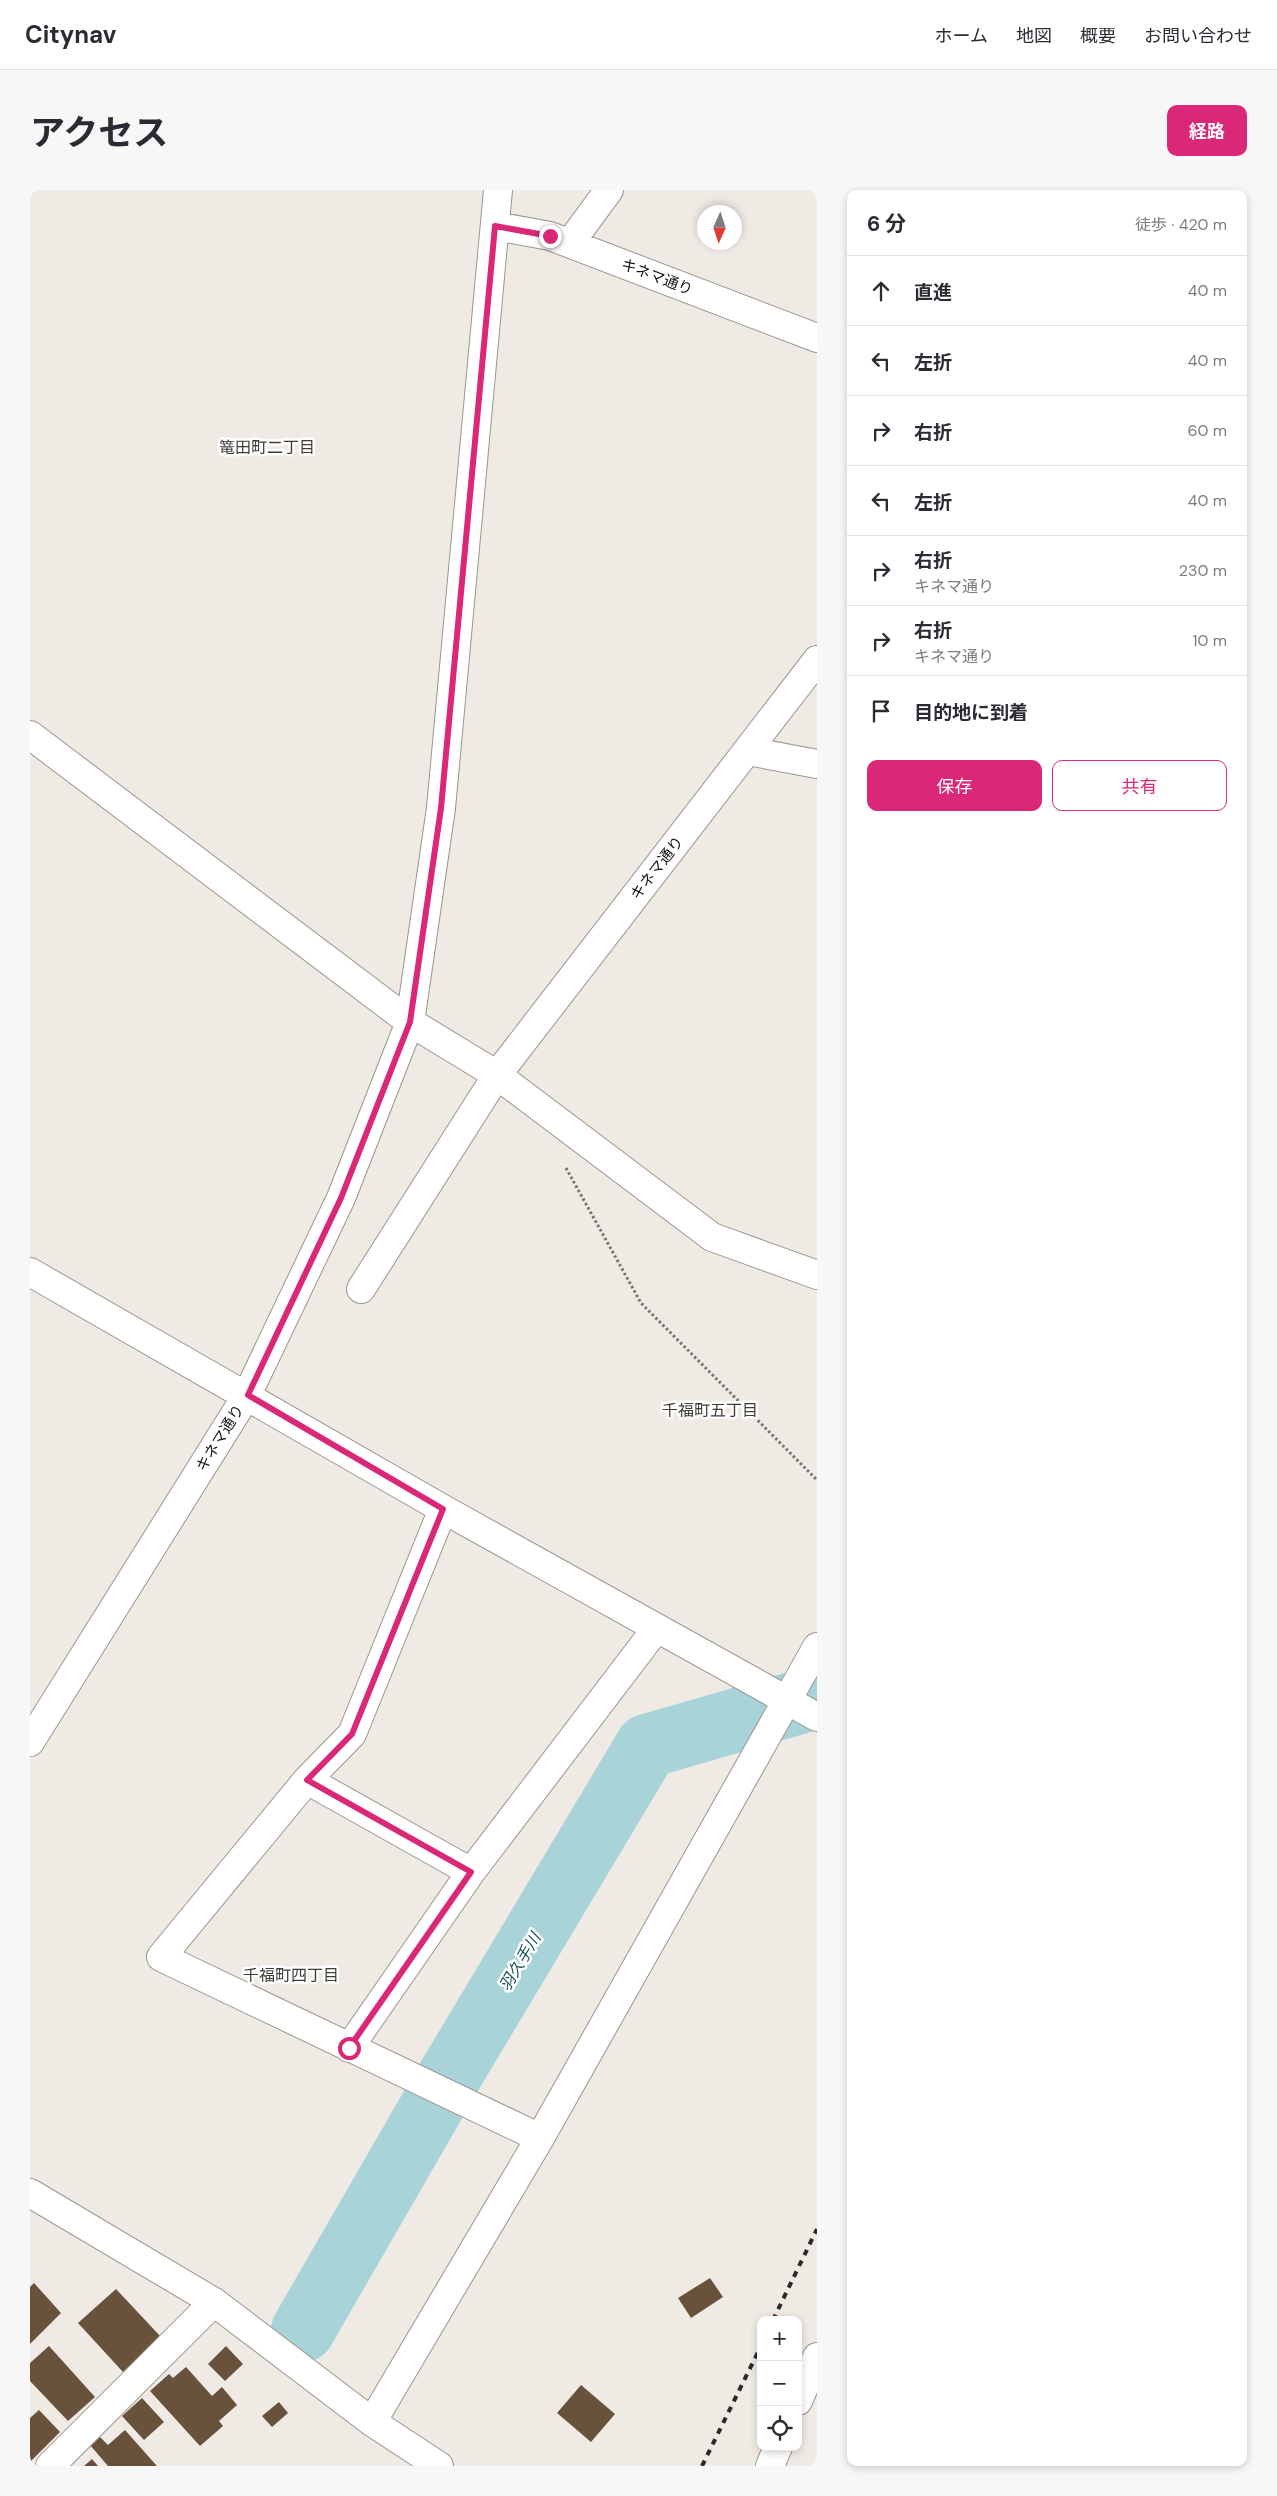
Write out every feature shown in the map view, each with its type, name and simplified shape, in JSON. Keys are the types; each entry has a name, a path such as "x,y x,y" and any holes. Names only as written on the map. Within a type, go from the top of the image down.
{"street":[{"name":"キネマ通り","path":"31,1736 248,1395 341,1198 410,1022 441,808 498,190"},
{"path":"570,243 609,190"},
{"name":"キネマ通り","path":"495,226 550,236 817,338"},
{"name":"キネマ通り","path":"362,1289 497,1075 817,660"},
{"path":"30,735 410,1022 497,1075 712,1237 817,1274"},
{"path":"748,751 817,764"},
{"path":"30,1272 248,1395 443,1509 786,1702 817,1717"},
{"path":"443,1509 352,1734 307,1780 161,1957 540,2138"},
{"path":"349,2048 471,1872 656,1628"},
{"path":"372,2422 540,2138 817,1648"},
{"path":"307,1780 471,1872"},
{"path":"30,2193 214,2302 372,2422 440,2466"},
{"path":"50,2466 214,2302"},
{"path":"802,2392 817,2357"},
{"path":"770,2466 776,2451"}],"path":[{"path":"564,1166 640,1303 817,1480"}],"building":[{"path":"710,2278 723,2297 691,2318 678,2298"},
{"path":"34,2283 61,2313 30,2344 30,2287"},
{"path":"116,2289 161,2337 123,2372 78,2323"},
{"path":"49,2346 95,2397 68,2421 30,2381 30,2363"},
{"path":"226,2346 243,2364 225,2381 208,2364"},
{"path":"186,2367 212,2396 222,2387 237,2405 219,2421 223,2426 200,2446 150,2391 169,2374 173,2378"},
{"path":"581,2385 615,2414 591,2442 557,2413"},
{"path":"142,2398 164,2422 144,2440 122,2416"},
{"path":"279,2402 288,2413 272,2427 262,2416"},
{"path":"39,2410 60,2432 30,2462 30,2418"},
{"path":"125,2430 157,2466 108,2466 90,2445 100,2437 108,2445"},
{"path":"92,2459 98,2466 84,2466"}],"waterway":[{"name":"羽久手川","path":"303,2330 449,2077 647,1746 817,1697"}],"railway":[{"path":"775,2316 817,2229"},
{"path":"702,2466 757,2354"}],"district":[{"name":"篭田町二丁目","path":"267,447"},
{"name":"千福町五丁目","path":"710,1410"},
{"name":"千福町四丁目","path":"291,1975"}],"route":[{"path":"349,2048 471,1872 307,1780 352,1734 443,1509 248,1395 341,1198 410,1022 441,808 495,226 550,236"}]}
